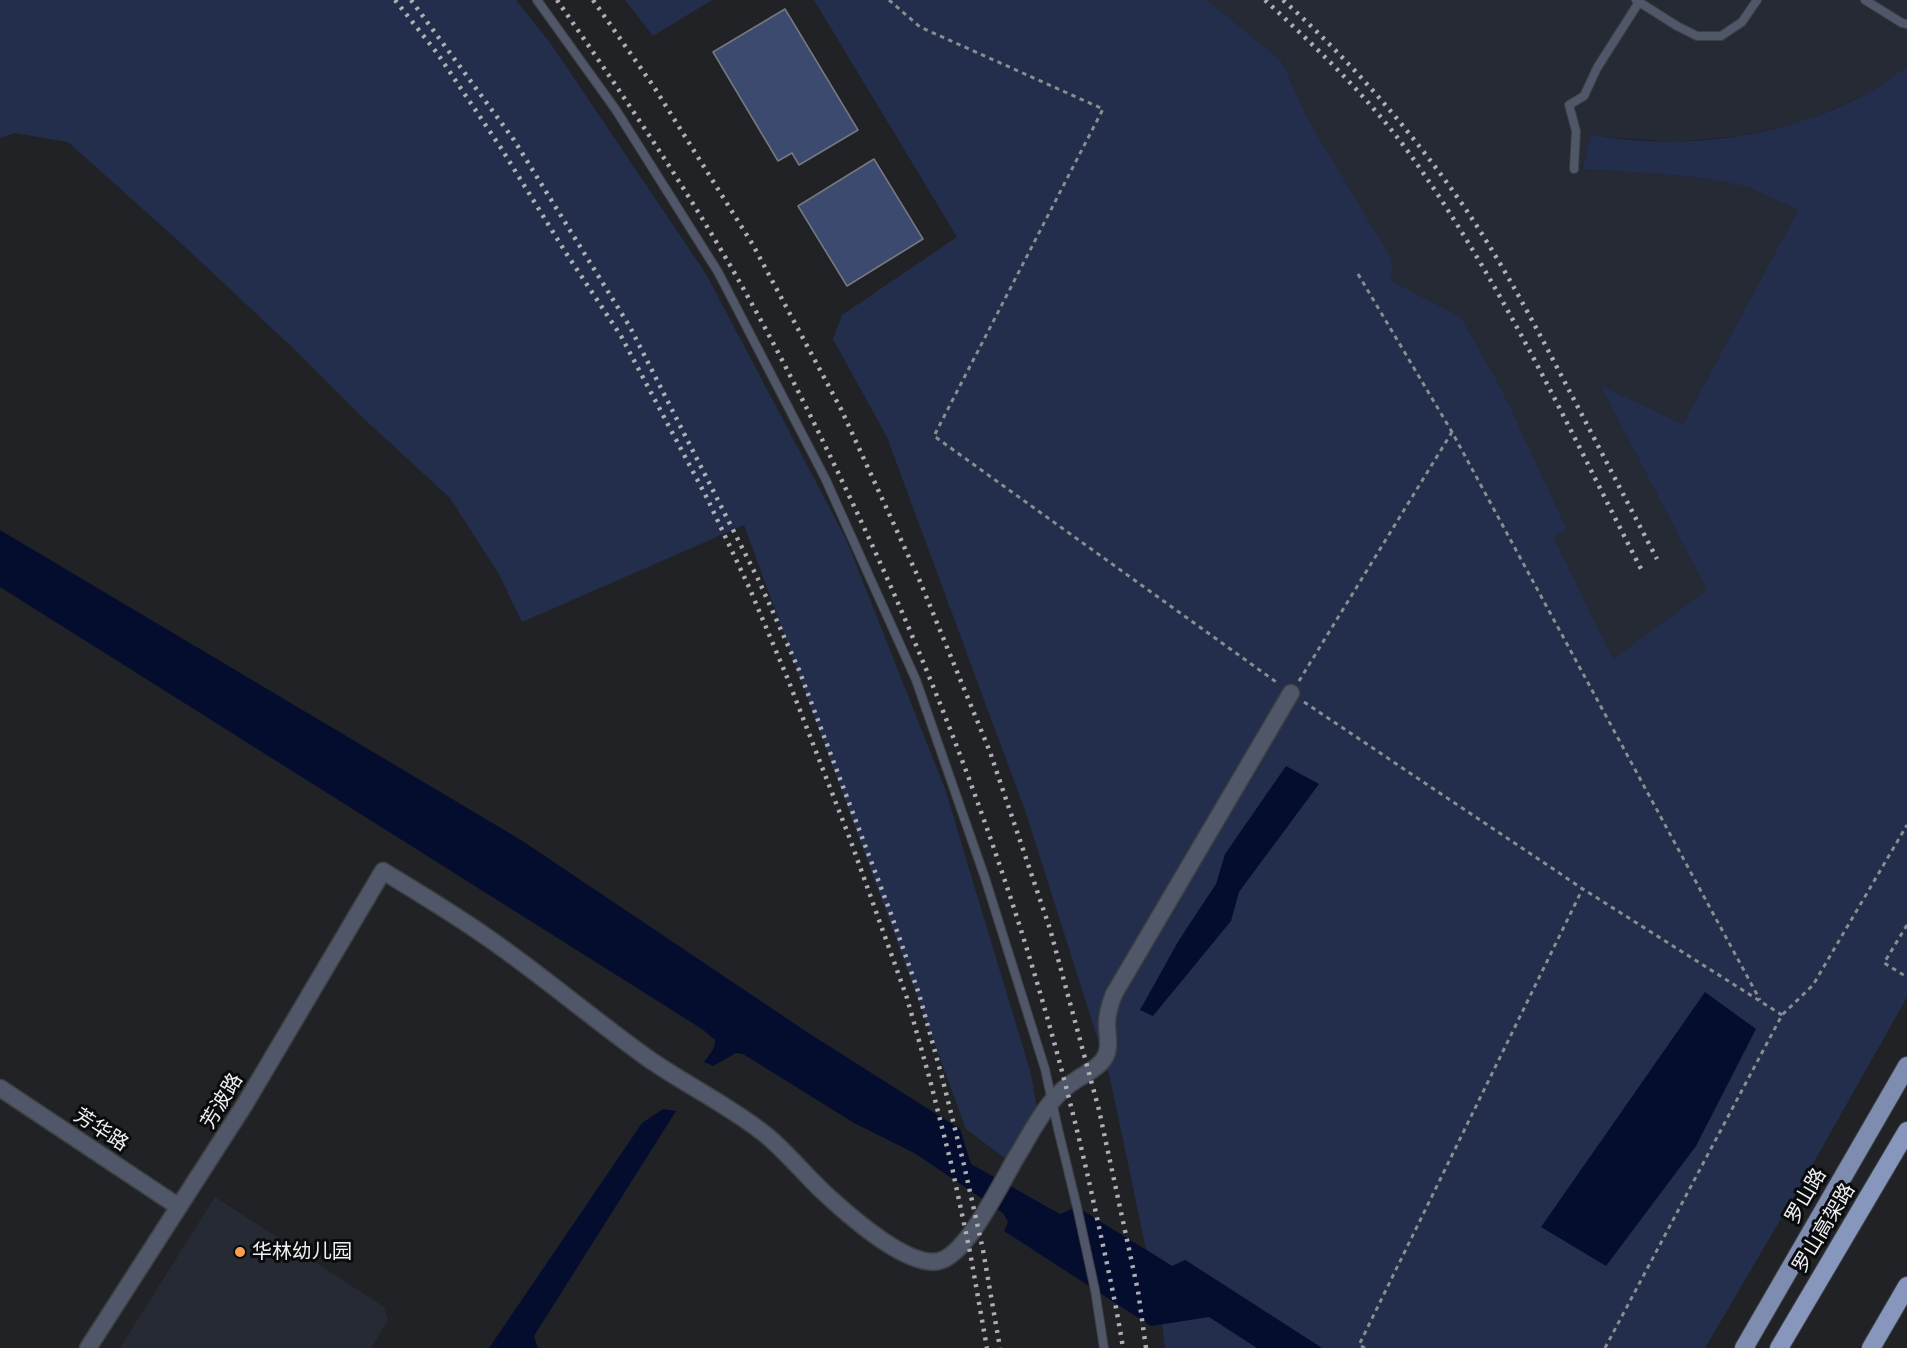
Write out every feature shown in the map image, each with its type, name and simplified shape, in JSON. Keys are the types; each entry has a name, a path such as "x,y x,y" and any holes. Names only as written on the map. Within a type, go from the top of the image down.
{"highway":[{"name":"罗山高架路","path":"1779,1348 1907,1131"},
{"path":"1872,1348 1907,1286"},
{"path":"1881,1331 1907,1294"}],"main road":[{"name":"罗山路","path":"1744,1348 1907,1066"}],"street":[{"path":"1053,1100 1073,1082 1098,1067 1106,1056 1109,1007 1114,994 1291,693"},
{"name":"芳波路","path":"88,1348 245,1104 383,871 491,940 646,1057 747,1121 767,1136 840,1207 908,1256 930,1262 941,1261 957,1251 970,1235 1053,1100"},
{"name":"芳华路","path":"0,1088 180,1207"}],"lane":[{"path":"537,0 616,110 718,272 825,478 916,680 985,878 1045,1069 1095,1290 1104,1348"},
{"path":"1574,169 1576,131 1569,105 1584,96 1597,68 1638,1 1697,36 1721,36 1742,22 1757,0"},
{"path":"1865,0 1907,24"}],"path":[{"path":"889,0 920,27 1103,109 934,436 1291,693 1582,889 1782,1015"},
{"path":"1358,274 1452,432 1761,1002"},
{"path":"1291,693 1452,432"},
{"path":"1605,1348 1782,1015 1813,985 1907,825"},
{"path":"1365,1348 1359,1345 1582,889"},
{"path":"1907,925 1884,963 1907,977"}],"shaded area":[{"path":"0,0 516,0 551,44 706,274 846,539 945,789 1031,1074 1037,1109 1006,1159 966,1129 744,525 522,622 499,574 450,498 182,244 68,142 15,133 0,138"},
{"path":"625,0 712,0 653,36"},
{"path":"814,0 1207,0 1281,60 1308,120 1392,260 1391,281 1461,317 1502,390 1567,529 1553,537 1613,659 1707,590 1600,385 1683,424 1798,210 1748,187 1710,179 1583,169 1591,134 1660,142 1729,138 1763,131 1797,123 1830,111 1861,97 1907,67 1907,997 1705,1348 1322,1348 1186,1260 1172,1266 1146,1249 1110,1078 1027,816 887,437 833,339 842,315 957,237"},
{"path":"1207,0 1907,0 1907,67 1863,96 1803,122 1739,136 1675,142 1591,134 1584,169 1710,179 1748,187 1798,210 1683,424 1600,385 1707,590 1613,659 1552,537 1567,529 1502,390 1461,317 1391,281 1308,120 1281,60"},
{"path":"0,530 521,840 810,1034 960,1129 971,1164 1060,1214 1077,1207 1172,1266 1185,1260 1322,1348 1257,1348 1209,1317 1151,1326 1004,1231 1008,1222 1003,1213 916,1154 854,1123 743,1054 736,1053 713,1066 704,1062 714,1048 715,1040 702,1029 0,587"},
{"path":"1286,766 1319,784 1239,892 1231,921 1153,1016 1140,1010 1179,940 1216,884 1225,854"},
{"path":"1705,992 1756,1029 1696,1146 1606,1266 1541,1227"},
{"path":"663,1109 676,1111 534,1336 538,1348 489,1348 642,1123"},
{"name":"华林幼儿园","path":"215,1197 384,1307 388,1320 371,1348 120,1348"},
{"path":"1209,1317 1257,1348 1165,1348 1162,1324"}],"building":[{"path":"785,9 858,130 799,165 792,153 778,161 713,52"},
{"path":"874,159 923,239 847,286 798,206"}],"railway":[{"path":"395,0 437,53 501,148 621,336 707,498 749,587 850,839 907,998 952,1167 987,1348"},
{"path":"411,0 514,140 630,327 759,581 799,670 919,994 964,1165 983,1250 1000,1348"},
{"path":"557,0 687,194 761,320 853,504 927,672 992,843 1047,1017 1092,1195 1123,1348"},
{"path":"593,0 654,87 753,245 841,409 919,579 990,752 1050,929 1099,1110 1138,1291 1146,1348"},
{"path":"1265,0 1366,100 1402,144 1451,215 1537,364 1641,569"},
{"path":"1283,0 1333,48 1380,99 1424,152 1465,208 1534,323 1657,559"}],"place":[{"name":"华林幼儿园","path":"240,1252"}]}
